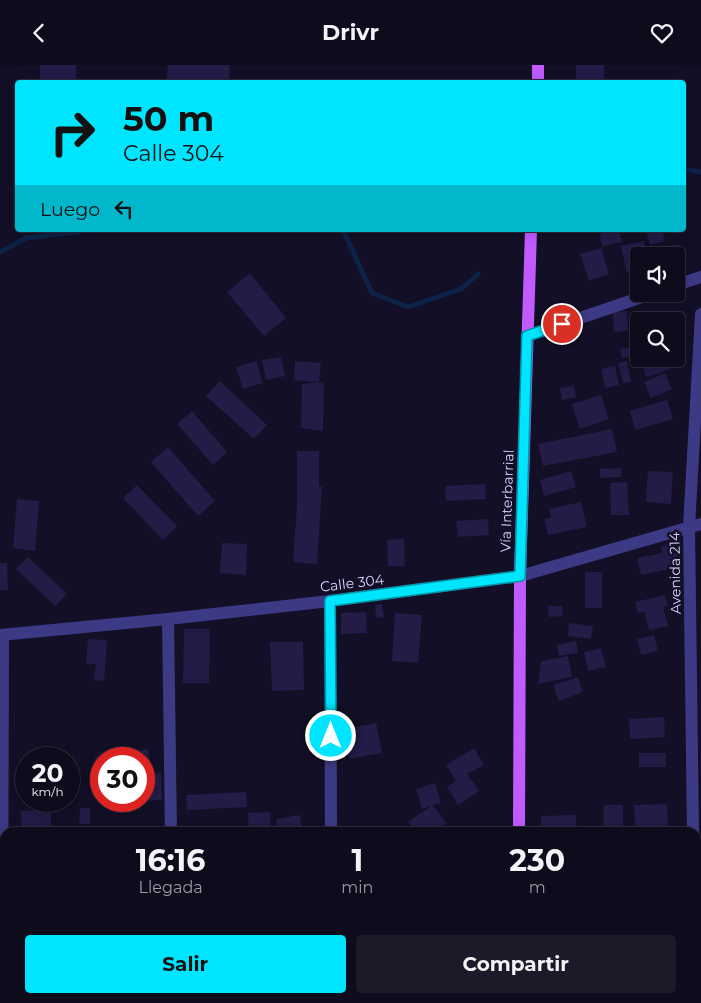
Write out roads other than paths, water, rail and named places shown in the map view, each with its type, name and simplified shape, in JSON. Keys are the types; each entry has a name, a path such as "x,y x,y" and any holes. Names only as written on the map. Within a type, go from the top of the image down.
{"main road":[{"path":"538,65 538,80"},
{"name":"Vía Interbarrial","path":"519,827 520,576 532,232"}],"street":[{"path":"685,282 701,277"},
{"path":"527,336 630,301"},
{"name":"Avenida 214","path":"693,827 695,526 701,314"},
{"name":"Calle 304","path":"1,635 330,601 520,576 695,526"},
{"path":"330,601 331,827"},
{"path":"168,619 172,827"},
{"path":"1,635 2,827"}],"waterway":[{"path":"686,169 701,172"},
{"path":"0,252 26,238 78,232"},
{"path":"344,232 372,293 408,307 461,289 478,274"}]}
